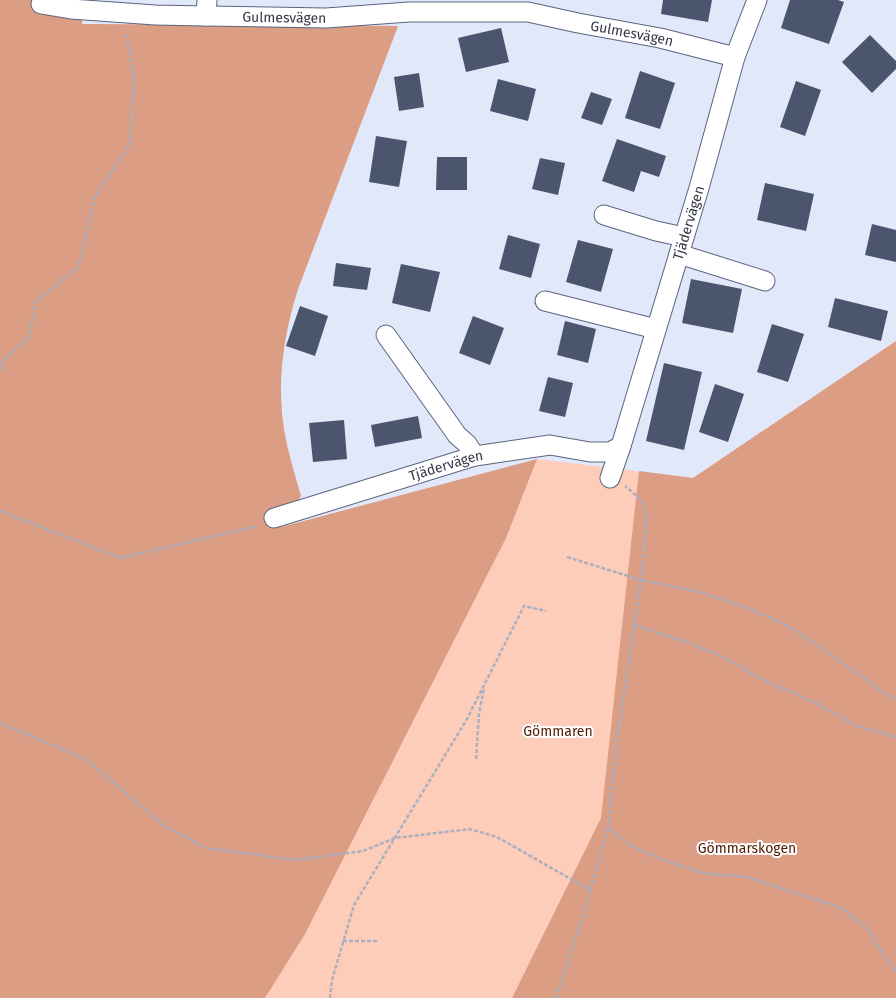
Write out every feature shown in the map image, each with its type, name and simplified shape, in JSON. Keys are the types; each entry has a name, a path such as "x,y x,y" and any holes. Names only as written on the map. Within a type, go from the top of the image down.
{"street":[{"name":"Tjädervägen","path":"610,478 681,245 735,57 757,0"},
{"name":"Gulmesvägen","path":"40,4 71,9 123,12 207,8 326,18 408,6 528,6 578,23 660,38 735,57"},
{"path":"604,215 656,231 681,245 765,281"},
{"path":"545,301 656,329"},
{"path":"386,335 453,429 467,444 475,456"},
{"name":"Tjädervägen","path":"274,518 475,456 550,445 590,452 610,452 621,446"}],"path":[{"path":"0,370 4,360 29,336 36,301 78,268 95,196 130,144 134,79 123,12"},
{"path":"556,998 608,828 615,755 641,580 647,510 642,501 619,481 610,478"},
{"path":"0,511 120,558 264,524 274,518"},
{"path":"567,557 641,580 700,592 754,611 788,626 829,653 885,694 896,700"},
{"path":"330,998 332,980 354,904 467,719 524,606 546,611"},
{"path":"634,626 687,642 722,657 764,680 814,702 857,726 896,737"},
{"path":"476,759 479,714 485,683"},
{"path":"0,722 85,759 166,827 206,848 295,860 363,851 395,838 470,829 498,837 590,890"},
{"path":"608,828 632,846 673,864 702,873 747,877 840,907 866,927 880,950 896,971"},
{"path":"343,941 379,941"}],"green space":[{"path":"0,0 82,0 82,24 398,26 292,308 284,347 281,405 287,445 301,496 281,527 537,459 506,538 305,934 265,998 0,998"},
{"name":"Gömmaren","path":"0,1 82,24 398,26 292,308 284,347 281,405 287,445 301,496 282,527 537,459 693,478 896,341 896,998 0,998"},
{"name":"Gömmarskogen","path":"896,341 896,998 512,998 601,818 639,471 693,478"}],"building":[{"path":"663,0 712,0 708,22 661,14"},
{"path":"790,0 838,0 844,2 829,44 781,28"},
{"path":"501,28 509,62 466,72 458,38"},
{"path":"870,35 896,61 896,69 872,93 842,62"},
{"path":"640,71 675,83 660,129 625,118"},
{"path":"419,73 424,107 399,111 394,77"},
{"path":"498,79 536,89 528,121 490,111"},
{"path":"796,81 821,90 805,136 780,127"},
{"path":"591,92 612,99 602,125 581,118"},
{"path":"376,136 407,141 399,187 369,182"},
{"path":"617,139 666,156 659,177 641,171 634,192 602,181"},
{"path":"437,157 467,157 467,190 436,190"},
{"path":"540,158 565,163 558,195 532,189"},
{"path":"765,183 814,194 806,231 757,220"},
{"path":"872,224 896,230 896,262 865,255"},
{"path":"508,235 540,244 531,278 499,269"},
{"path":"578,240 613,249 601,292 566,282"},
{"path":"336,263 371,268 367,290 333,286"},
{"path":"401,264 440,272 430,312 392,303"},
{"path":"691,279 742,289 733,333 682,323"},
{"path":"835,298 888,311 881,341 828,327"},
{"path":"300,306 328,316 315,356 286,346"},
{"path":"473,316 504,328 490,365 459,353"},
{"path":"565,321 596,329 588,363 557,355"},
{"path":"772,324 804,334 788,382 757,372"},
{"path":"664,363 702,372 684,450 646,441"},
{"path":"548,377 573,383 565,417 539,411"},
{"path":"715,384 744,394 728,442 699,432"},
{"path":"418,416 422,438 375,447 371,425"},
{"path":"344,420 347,459 313,462 309,423"}]}
